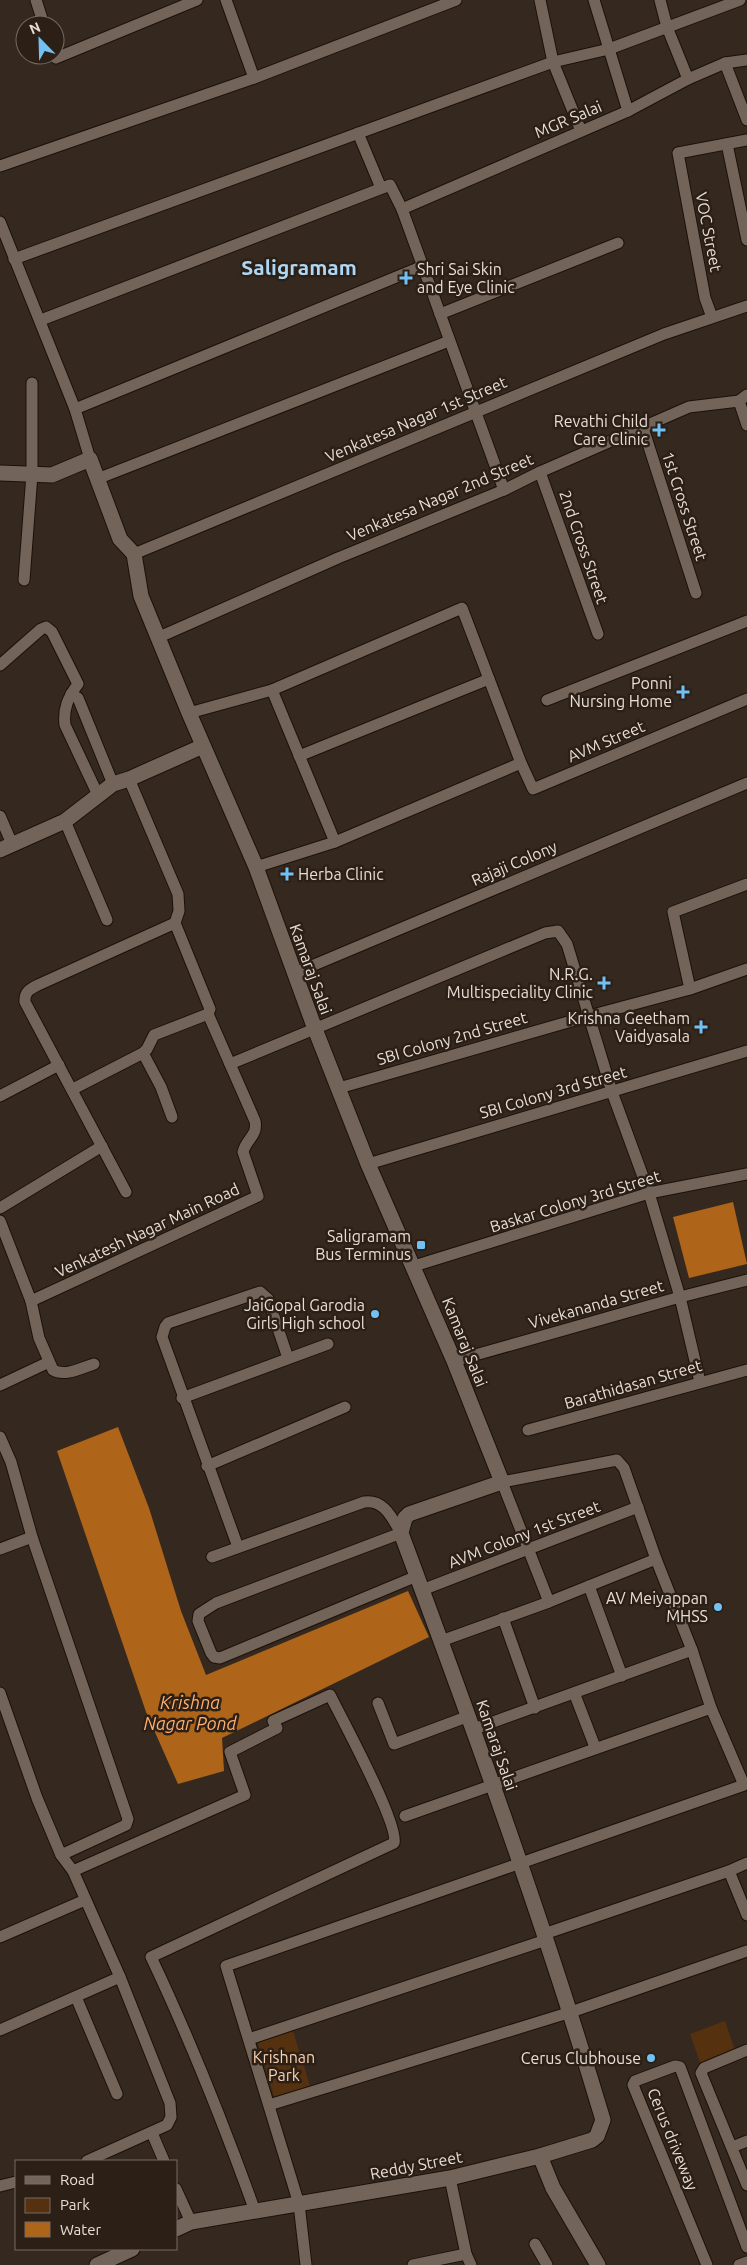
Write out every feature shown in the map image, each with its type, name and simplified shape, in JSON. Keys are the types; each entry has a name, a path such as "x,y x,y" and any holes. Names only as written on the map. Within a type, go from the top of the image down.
{"street":[{"path":"36,0 41,15"},
{"path":"65,52 197,0"},
{"path":"226,0 254,78"},
{"path":"0,166 254,78 456,0"},
{"path":"540,0 553,62 581,131"},
{"path":"594,0 628,110"},
{"path":"660,0 667,27 688,79"},
{"path":"14,259 553,62 609,49 740,0"},
{"name":"MGR Salai","path":"402,209 628,110 688,79 725,63 747,60"},
{"path":"725,63 747,120"},
{"path":"358,133 381,188"},
{"path":"747,140 727,144 747,240"},
{"name":"VOC Street","path":"712,317 705,298 678,153 727,144"},
{"path":"41,320 390,185 402,209 504,490"},
{"path":"0,222 41,320 75,409 90,459 52,475 0,473"},
{"path":"440,314 618,243"},
{"path":"75,409 423,266"},
{"name":"Venkatesa Nagar 1st Street","path":"134,554 664,334 747,306"},
{"path":"97,479 449,341"},
{"path":"24,580 32,474 32,383"},
{"path":"743,398 747,425"},
{"name":"Venkatesa Nagar 2nd Street","path":"158,638 338,558 504,490 540,472 690,407 743,398"},
{"name":"1st Cross Street","path":"643,428 696,594"},
{"name":"Kamaraj Salai","path":"90,459 120,539 134,554 141,596 189,714 256,867 315,1029 340,1088 368,1164 414,1266 502,1482"},
{"name":"2nd Cross Street","path":"540,472 598,634"},
{"path":"189,714 272,690 462,608 520,763 334,842 256,867"},
{"path":"547,700 747,621"},
{"path":"0,664 41,629 46,627 52,632 78,684 70,694 64,714 65,725 98,794"},
{"path":"299,756 489,679"},
{"path":"272,690 334,842"},
{"path":"70,694 78,698 113,784"},
{"name":"AVM Street","path":"520,763 533,789 747,699"},
{"path":"0,816 6,847 65,821 113,784 129,779 203,746"},
{"path":"126,1192 25,1002 27,992 38,985 175,923 179,911 178,894 129,779"},
{"name":"Rajaji Colony","path":"294,973 747,784"},
{"path":"65,821 107,920"},
{"path":"690,989 673,912 747,884"},
{"name":"Venkatesh Nagar Main Road","path":"31,1301 258,1196 243,1152 245,1145 254,1136 255,1121 208,1014 210,1010 175,923"},
{"path":"230,1064 545,933 558,931 567,944 612,1092 649,1193 680,1297 700,1382"},
{"name":"SBI Colony 2nd Street","path":"340,1088 589,1016 690,989 747,969"},
{"path":"72,1089 148,1049 154,1035 208,1014"},
{"name":"SBI Colony 3rd Street","path":"368,1164 747,1051"},
{"path":"143,1052 161,1087 172,1117"},
{"path":"0,1096 59,1065"},
{"path":"0,1208 102,1146"},
{"name":"Baskar Colony 3rd Street","path":"414,1266 649,1193 747,1174"},
{"path":"0,1221 31,1301 39,1338 53,1370 61,1373 94,1364"},
{"name":"Vivekananda Street","path":"454,1361 747,1280"},
{"path":"238,1547 182,1398 162,1337 168,1324 260,1292 268,1299 288,1358"},
{"path":"182,1398 328,1344"},
{"path":"0,1385 49,1362"},
{"name":"Barathidasan Street","path":"528,1430 747,1370"},
{"path":"207,1466 345,1407"},
{"path":"0,1437 11,1462 32,1538 128,1819 126,1825 61,1855"},
{"path":"306,2265 299,2204 250,2039 226,1966 744,1785 711,1708 692,1650 656,1559 623,1464 617,1460 502,1482 409,1514 397,1535"},
{"path":"502,1482 549,1602"},
{"path":"212,1557 369,1501 380,1505 389,1512 397,1535"},
{"name":"AVM Colony 1st Street","path":"397,1535 216,1603 199,1614 198,1621 211,1653 214,1657 220,1658 416,1582 530,1550 638,1507"},
{"name":"Kamaraj Salai","path":"397,1535 441,1641 472,1723 571,2012 603,2120 602,2128 592,2140 540,2156"},
{"path":"0,1549 32,1538"},
{"path":"441,1641 549,1602 656,1559"},
{"path":"589,1586 622,1676"},
{"path":"503,1618 535,1708"},
{"path":"378,1703 394,1744 535,1708 575,1695 692,1650"},
{"path":"0,1693 37,1798 61,1855 73,1872 120,1978 170,2103 171,2117 167,2125 89,2160"},
{"path":"73,1872 245,1796 230,1752 277,1728 273,1721 330,1695 362,1758 390,1820 396,1839 394,1843 151,1957 207,2086 254,2211"},
{"path":"575,1695 595,1747"},
{"path":"405,1816 595,1747 711,1708"},
{"path":"250,2039 545,1937 747,1863"},
{"path":"729,1871 747,1915"},
{"path":"0,1936 85,1900"},
{"path":"269,2105 571,2012 747,1951"},
{"path":"0,2030 120,1978"},
{"path":"76,1997 117,2094"},
{"path":"747,2050 701,2070 747,2185"},
{"name":"Cerus driveway","path":"707,2265 633,2085 635,2081 675,2066 680,2067 747,2247"},
{"path":"152,2133 164,2160"},
{"path":"732,2147 747,2141"},
{"path":"540,2156 553,2188 598,2265"},
{"name":"Reddy Street","path":"178,2228 191,2222 450,2178 540,2156"},
{"path":"450,2178 466,2254 471,2265"},
{"path":"0,2186 15,2182"},
{"path":"178,2193 191,2222"},
{"path":"535,2244 547,2265"},
{"path":"97,2265 130,2250"},
{"path":"413,2265 466,2254"},
{"path":"738,2265 747,2262"}],"green space":[{"path":"725,2021 736,2053 701,2065 690,2034"},
{"name":"Krishnan Park","path":"293,2031 311,2089 275,2100 258,2043"}],"water":[{"path":"733,1202 747,1264 689,1278 673,1217"},
{"name":"Krishna Nagar Pond","path":"118,1427 149,1508 181,1611 206,1675 408,1591 429,1637 222,1738 224,1771 178,1784 146,1712 57,1451"}],"place":[{"name":"Shri Sai Skin and Eye Clinic","path":"406,278"},
{"name":"Revathi Child Care Clinic","path":"659,430"},
{"name":"Ponni Nursing Home","path":"683,692"},
{"name":"Herba Clinic","path":"287,874"},
{"name":"N.R.G. Multispeciality Clinic","path":"604,983"},
{"name":"Krishna Geetham Vaidyasala","path":"701,1027"},
{"name":"Saligramam Bus Terminus","path":"421,1245"},
{"name":"JaiGopal Garodia Girls High school","path":"375,1314"},
{"name":"AV Meiyappan MHSS","path":"718,1607"},
{"name":"Cerus Clubhouse","path":"651,2058"}],"district":[{"name":"Saligramam","path":"299,267"}]}
